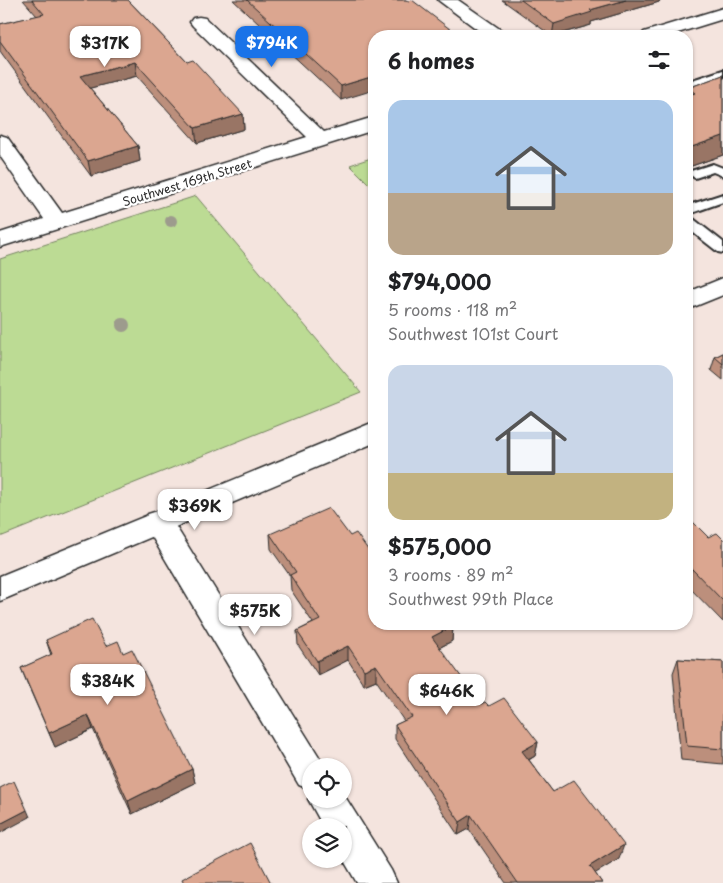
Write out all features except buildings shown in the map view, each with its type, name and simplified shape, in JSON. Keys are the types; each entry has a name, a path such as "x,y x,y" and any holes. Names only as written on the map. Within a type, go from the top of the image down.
{"street":[{"path":"447,0 490,30"},
{"path":"669,30 723,13"},
{"path":"199,22 321,140"},
{"name":"Southwest 169th Street","path":"0,240 368,125"},
{"path":"0,141 57,222"},
{"path":"693,299 723,286"},
{"path":"0,589 368,434"},
{"path":"158,522 302,759"},
{"path":"352,840 378,883"}],"lane":[{"path":"693,84 723,73"},
{"path":"695,174 713,168 723,172"},
{"path":"693,209 723,198"},
{"path":"693,225 723,249"}],"green space":[{"path":"368,159 368,183 350,165"},
{"path":"196,196 361,392 0,537 0,259"}]}
